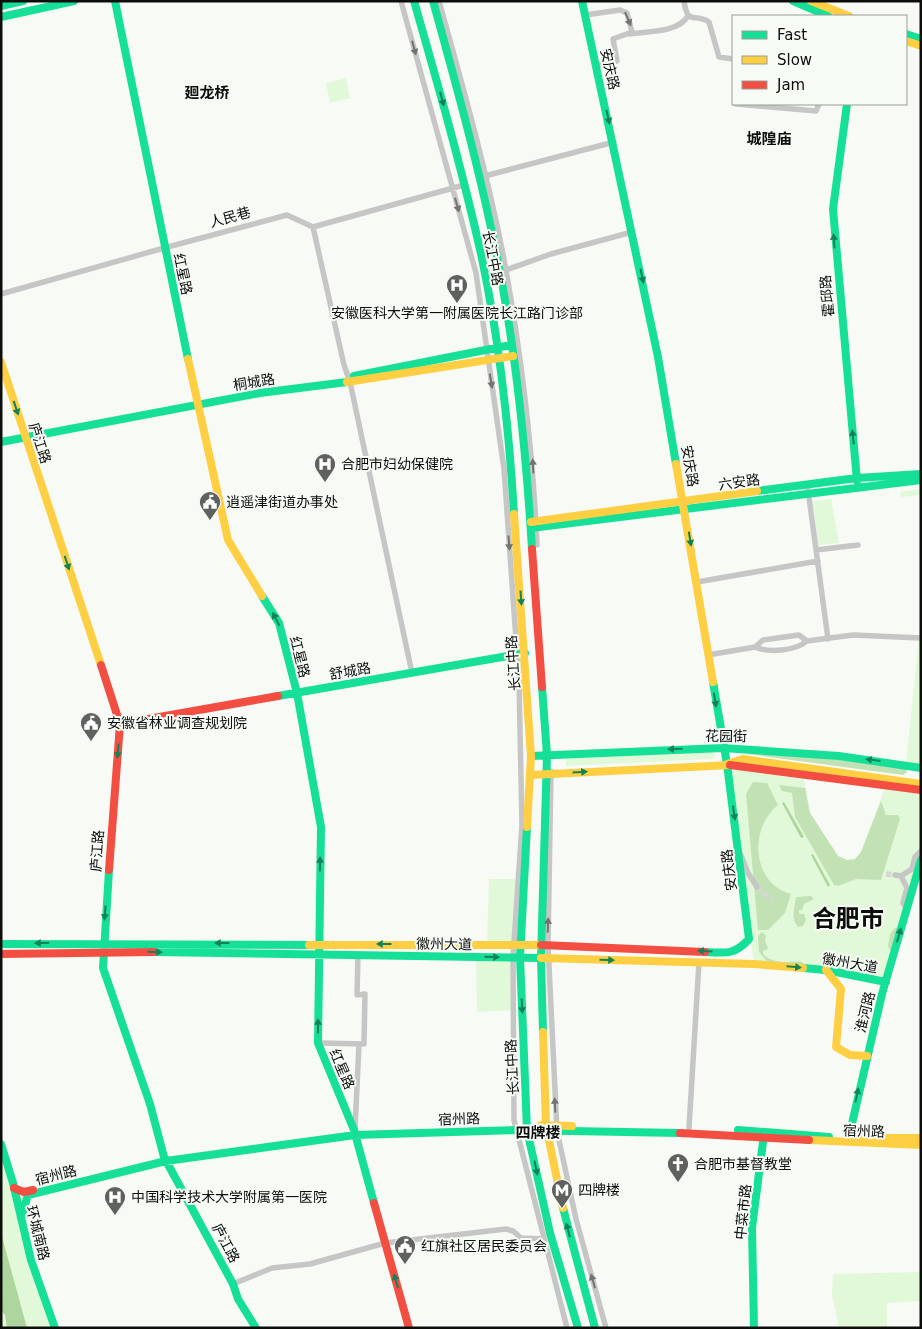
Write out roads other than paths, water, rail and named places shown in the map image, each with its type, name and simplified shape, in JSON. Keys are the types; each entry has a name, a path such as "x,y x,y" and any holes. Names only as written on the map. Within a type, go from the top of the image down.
{"main road":[{"path":"1,6 22,1"},
{"path":"1,17 74,1"},
{"name":"红星路","path":"115,1 164,248 228,540 279,623 297,693 321,827 318,1044 355,1132 410,1328"},
{"name":"长江中路","path":"414,1 481,255 498,358 513,493 521,654 531,756 517,957 528,1128 550,1233 578,1328"},
{"name":"长江中路","path":"433,1 455,80 496,252 513,356 534,525 549,755 545,945 547,1128 567,1228 595,1328"},
{"name":"安庆路","path":"582,1 614,142 658,357 727,764 749,939"},
{"path":"793,1 826,15"},
{"path":"811,1 846,15"},
{"path":"907,34 921,39"},
{"path":"907,41 921,46"},
{"name":"霍邱路","path":"847,105 832,204 857,482"},
{"name":"桐城路","path":"349,379 511,345"},
{"name":"桐城路","path":"1,438 197,402 513,356"},
{"name":"庐江路","path":"1,362 120,724 103,943 103,968 150,1104 165,1159 233,1284 238,1300 256,1328"},
{"name":"桐城路","path":"1,442 24,435"},
{"name":"六安路","path":"534,525 921,474"},
{"name":"六安路","path":"857,482 921,480"},
{"name":"舒城路","path":"120,724 521,654"},
{"name":"花园街","path":"531,756 723,748 839,756 921,768"},
{"name":"花园街","path":"531,775 727,764 743,760 921,784"},
{"name":"花园街","path":"727,764 921,790"},
{"name":"淮河路","path":"848,1141 866,1056 921,860"},
{"name":"徽州大道","path":"1,944 545,945 727,953 740,949 749,939"},
{"name":"徽州大道","path":"1,954 103,951 517,957 699,962 826,970 886,982"},
{"path":"826,970 841,989 836,1047 840,1052 860,1058 866,1056"},
{"name":"宿州路","path":"14,1188 24,1192 165,1159 355,1132 516,1127 689,1128 764,1135 921,1145"},
{"name":"宿州路","path":"556,1128 764,1135"},
{"name":"中菜市路","path":"754,1328 752,1228 764,1135"},
{"name":"宿州路","path":"848,1141 921,1138"},
{"name":"环城南路","path":"1,1144 14,1188 31,1260 55,1328"},
{"name":"宿州路","path":"21,1218 28,1195 165,1159"}],"street":[{"path":"401,1 476,273 504,469 521,654 522,825 518,945"},
{"path":"439,1 506,270 531,440 534,525"},
{"path":"684,1 688,16 691,19 698,18 709,22 719,57 732,58"},
{"path":"585,15 624,11 630,21 632,30 629,34"},
{"path":"596,66 617,61 613,39 629,34 674,28 684,22 688,16"},
{"path":"747,105 816,111 819,105"},
{"path":"484,176 614,142"},
{"path":"412,673 349,379 344,366 313,227 464,185"},
{"name":"人民巷","path":"1,294 287,215 313,227"},
{"path":"506,270 551,254 632,232"},
{"path":"808,489 828,638"},
{"path":"816,550 858,545"},
{"path":"697,582 818,561"},
{"path":"708,655 755,647 764,640 799,635 807,641"},
{"path":"755,647 764,651 791,648 800,646 807,641 853,635 921,638"},
{"path":"739,848 748,874 757,887"},
{"path":"907,909 903,903 907,888 898,875 912,869 915,857 921,851"},
{"path":"318,1044 364,1044 365,994 357,994 358,955"},
{"path":"517,957 516,1127 567,1328"},
{"path":"545,958 556,1128 576,1219 606,1328"},
{"path":"689,1128 699,962"},
{"path":"355,1132 359,1044"},
{"path":"233,1284 272,1268 310,1264 385,1243 506,1229 513,1231 521,1238 544,1239"}],"tunnel":[{"path":"886,874 895,875"},
{"path":"757,887 772,900"}],"place":[{"name":"安徽医科大学第一附属医院长江路门诊部","path":"457,304"},
{"name":"合肥市妇幼保健院","path":"325,483"},
{"name":"逍遥津街道办事处","path":"210,521"},
{"name":"安徽省林业调查规划院","path":"91,742"},
{"name":"合肥市基督教堂","path":"678,1183"},
{"name":"四牌楼","path":"562,1209"},
{"name":"中国科学技术大学附属第一医院","path":"115,1216"},
{"name":"红旗社区居民委员会","path":"405,1265"}],"district":[{"name":"廻龙桥","path":"207,93"},
{"name":"城隍庙","path":"769,139"},
{"name":"合肥市","path":"848,919"},
{"name":"四牌楼","path":"538,1133"}]}
